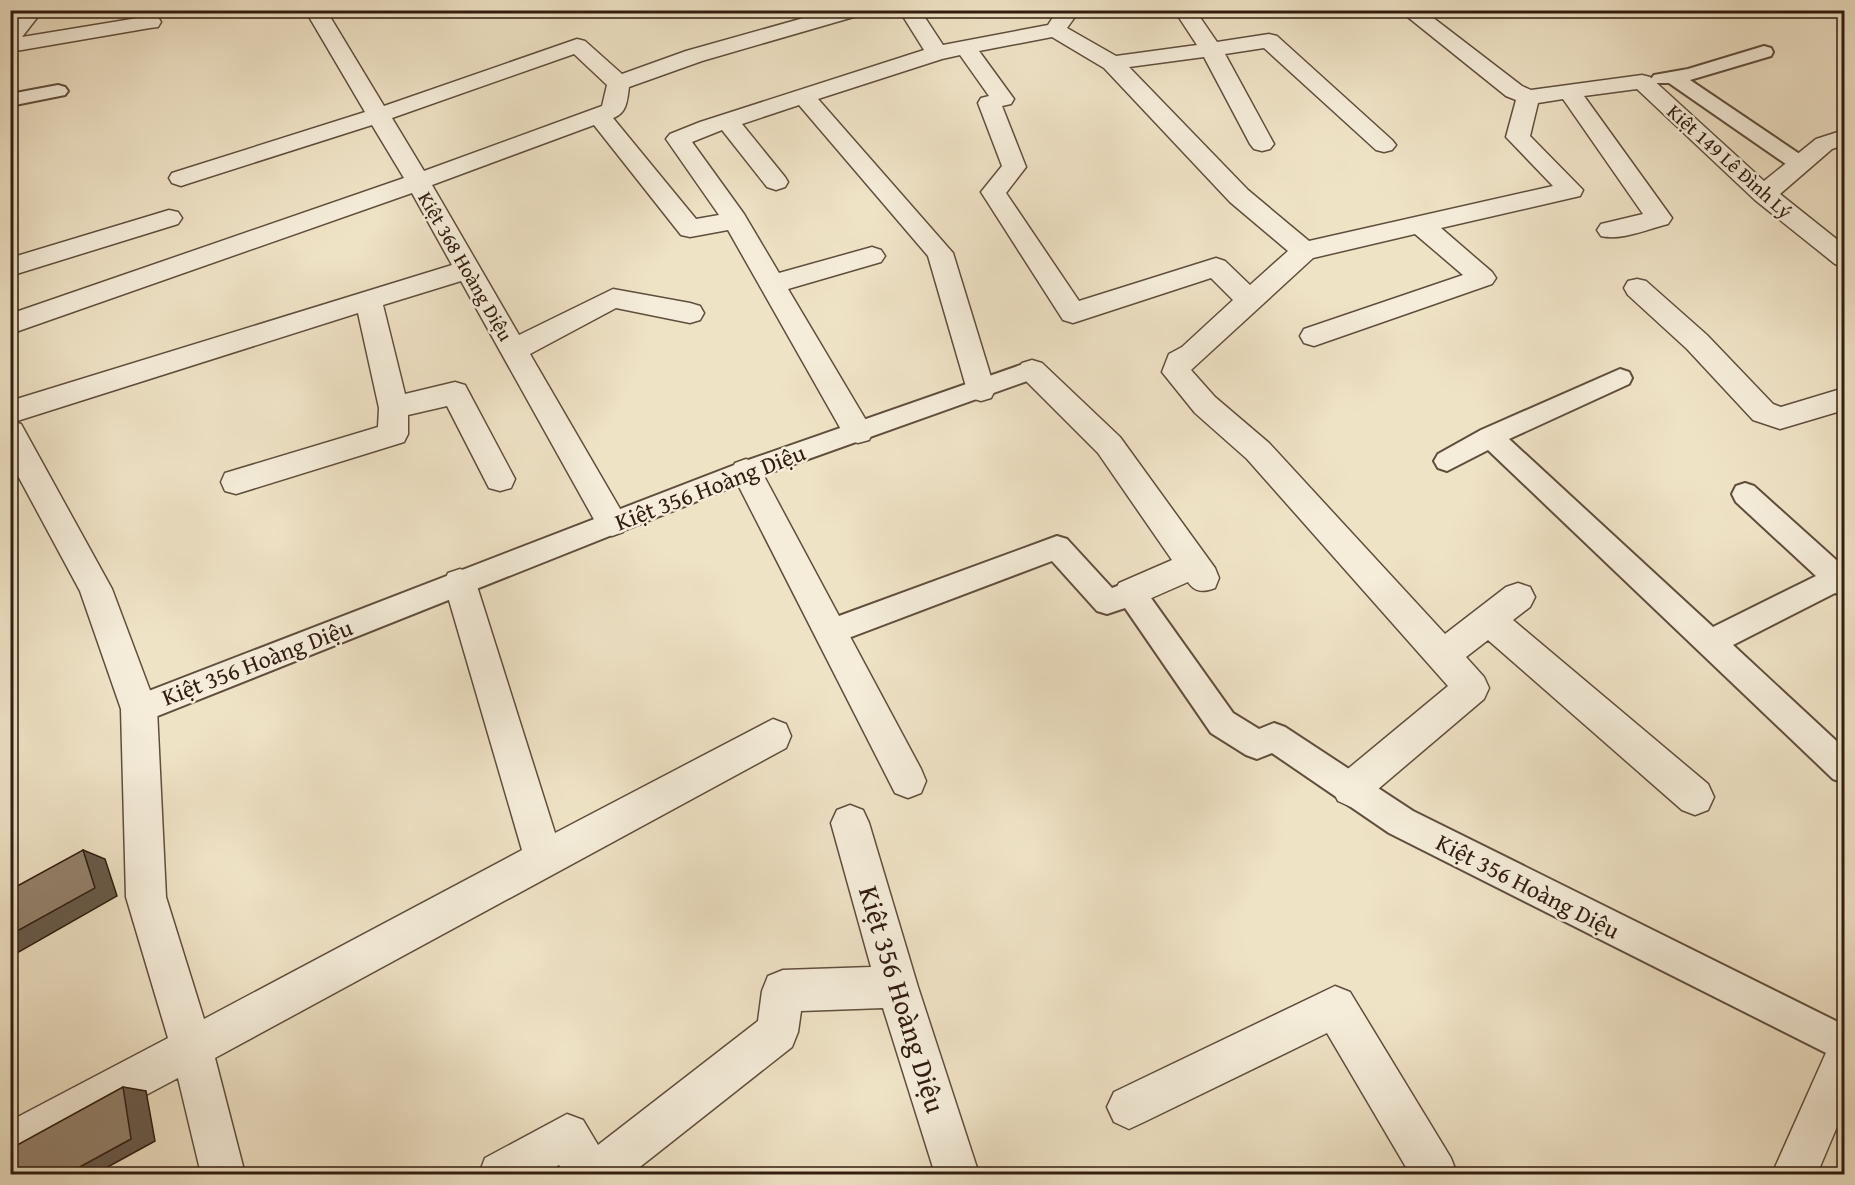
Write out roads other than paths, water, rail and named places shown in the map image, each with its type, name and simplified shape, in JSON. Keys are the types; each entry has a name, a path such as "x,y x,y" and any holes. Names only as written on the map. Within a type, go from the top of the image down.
{"street":[{"path":"10,38 33,10"},
{"name":"Kiệt 368 Hoàng Diệu","path":"315,10 418,182 612,524"},
{"path":"619,83 694,56 857,10"},
{"path":"909,10 937,53"},
{"path":"1184,10 1211,49 1262,144"},
{"path":"1409,10 1514,91 1528,97 1642,82"},
{"path":"858,432 735,220 678,139 937,53 1059,20 1112,63 1239,196 1304,251"},
{"path":"10,46 150,22"},
{"path":"1112,63 1269,40 1384,145"},
{"path":"181,178 379,115 577,46 619,83"},
{"path":"965,47 1003,99 989,103 1014,167 993,192 1073,313 1216,267 1250,301"},
{"name":"Kiệt 149 Lê Đình Lý","path":"1642,82 1764,194 1845,258"},
{"path":"10,324 418,182 613,110 619,83"},
{"path":"1569,91 1659,218 1610,230"},
{"path":"803,96 940,253 981,390"},
{"path":"1351,789 1472,688 1258,452 1205,405 1176,372 1179,361 1192,354 1304,251 1571,190 1518,137 1528,97"},
{"path":"598,115 690,229 735,220"},
{"path":"727,121 776,182"},
{"path":"1764,194 1800,164 1838,146"},
{"path":"10,267 169,218"},
{"path":"1314,336 1483,278 1421,225"},
{"path":"772,284 872,256"},
{"path":"10,412 468,269"},
{"path":"1637,288 1697,342 1763,412 1780,418 1833,402 1845,426"},
{"path":"514,350 613,298 690,313"},
{"path":"236,482 393,434 394,408 368,300"},
{"name":"Kiệt 356 Hoàng Diệu","path":"1032,370 1109,445 1198,571 1131,593"},
{"path":"394,408 455,393 500,479"},
{"name":"Kiệt 356 Hoàng Diệu","path":"10,432 96,589 139,709 146,897 192,1049 223,1174"},
{"path":"746,471 908,781"},
{"path":"460,583 544,859"},
{"path":"1444,655 1518,597"},
{"path":"1489,620 1695,797"},
{"path":"10,1145 773,736"},
{"name":"Kiệt 356 Hoàng Diệu","path":"850,823 897,987 957,1174"},
{"path":"596,1174 777,1032 783,991 897,987"},
{"path":"1130,1107 1335,1007 1435,1174"},
{"path":"1794,1174 1845,1061"},
{"path":"501,1174 567,1136 590,1174"}],"lane":[{"name":"Kiệt 149 Lê Đình Lý","path":"1642,82 1691,74 1764,52"},
{"name":"Kiệt 149 Lê Đình Lý","path":"1673,77 1800,164"},
{"path":"10,100 58,91"},
{"name":"Kiệt 356 Hoàng Diệu","path":"139,709 746,471 981,390 1032,370"},
{"path":"1447,461 1490,437 1620,378"},
{"path":"1490,437 1845,768"},
{"path":"1710,643 1841,581 1745,494"},
{"path":"830,632 1057,547 1107,602 1131,593"},
{"name":"Kiệt 356 Hoàng Diệu","path":"1131,593 1222,723 1257,744 1274,737 1401,822 1845,1044"}]}
